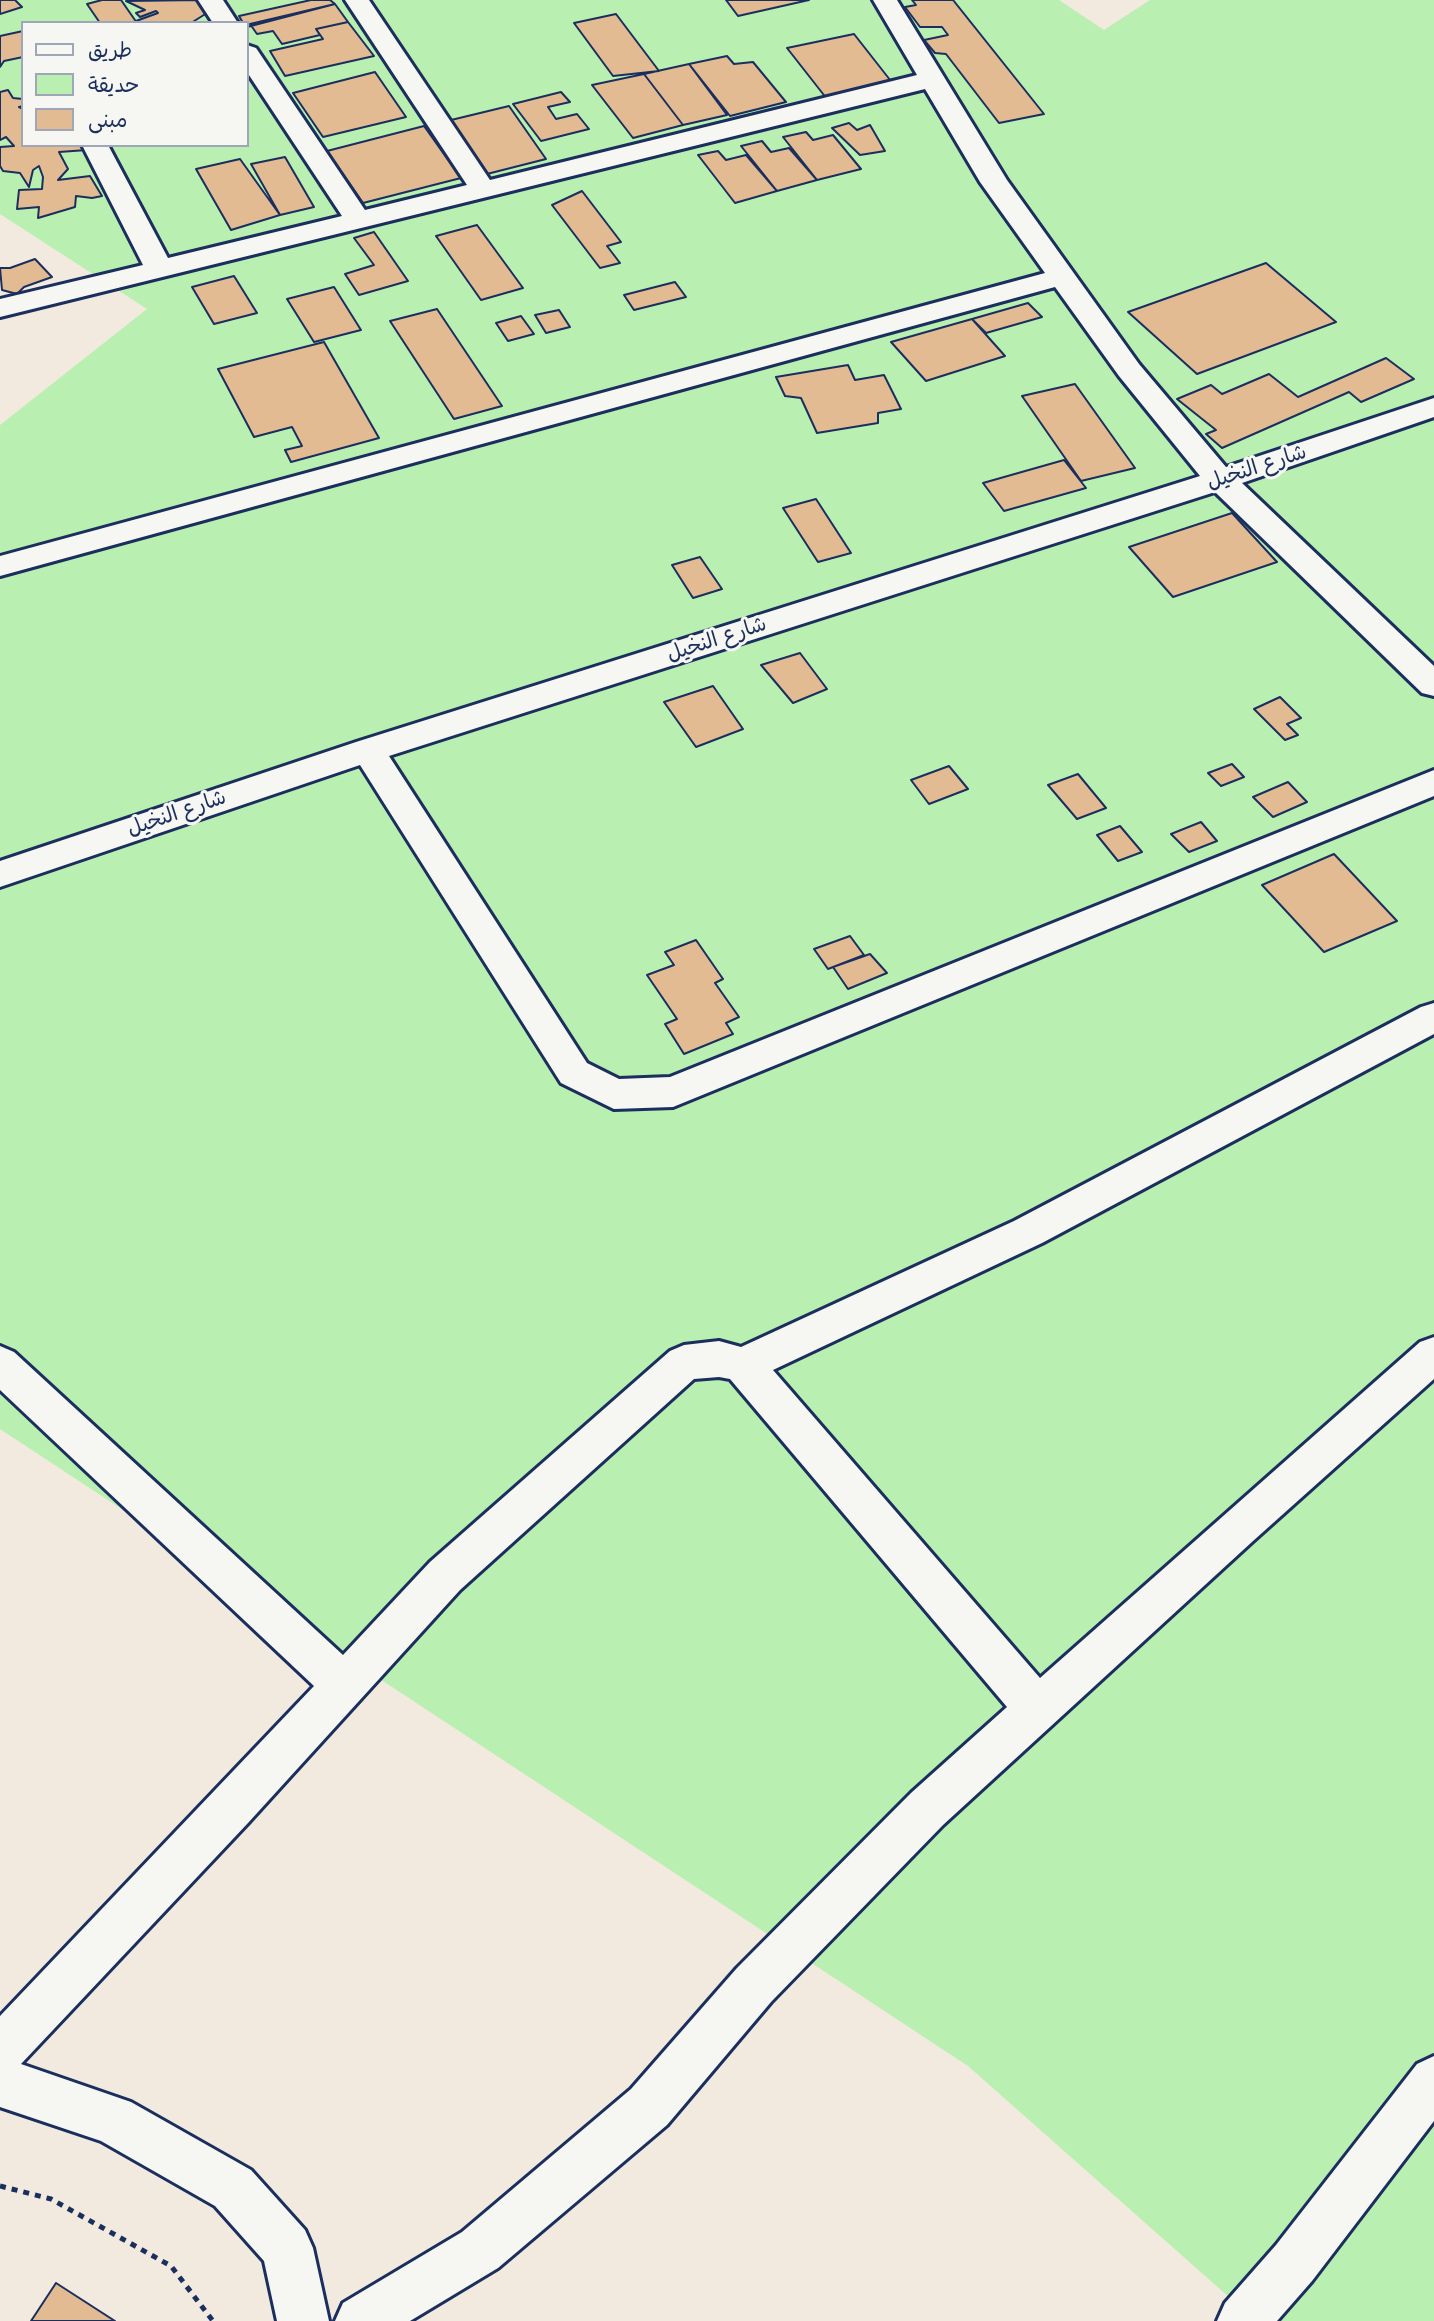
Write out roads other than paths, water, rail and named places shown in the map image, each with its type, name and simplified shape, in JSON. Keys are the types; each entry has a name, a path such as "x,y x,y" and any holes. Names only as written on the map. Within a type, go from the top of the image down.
{"street":[{"path":"210,0 225,21"},
{"path":"357,0 483,189"},
{"path":"885,0 994,182 1129,370 1220,480 1434,685"},
{"path":"248,55 358,220"},
{"path":"0,308 158,267 934,79"},
{"path":"96,147 158,267"},
{"path":"0,566 1061,277"},
{"name":"شارع النخيل","path":"0,874 368,750 1220,480 1434,407"},
{"path":"368,750 573,1073 614,1094 673,1092 1434,782"},
{"path":"743,1366 1028,1232 1434,1017"},
{"path":"361,2321 480,2250 649,2107 754,1985 927,1809 1238,1527 1434,1354"},
{"path":"0,2051 232,1807 445,1576 684,1363 719,1359 743,1366 1038,1709"},
{"path":"0,1364 344,1684"},
{"path":"1243,2321 1294,2263 1434,2081"},
{"path":"0,2082 113,2120 233,2188 287,2248 303,2321"}]}
